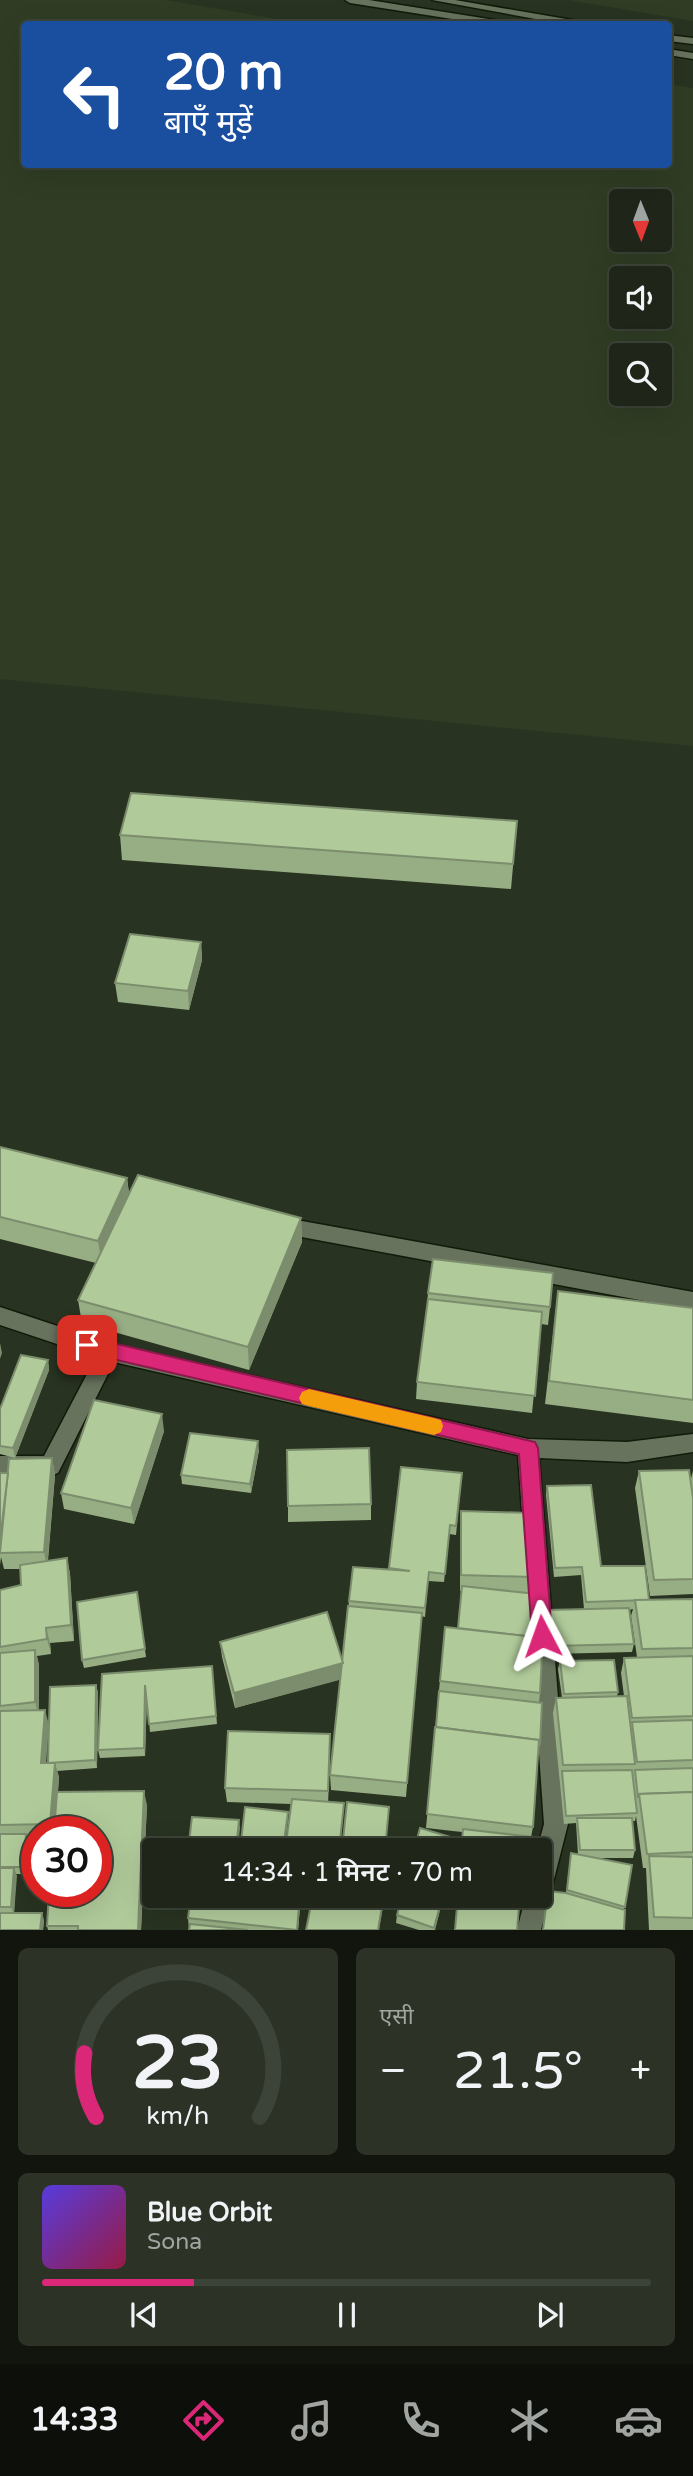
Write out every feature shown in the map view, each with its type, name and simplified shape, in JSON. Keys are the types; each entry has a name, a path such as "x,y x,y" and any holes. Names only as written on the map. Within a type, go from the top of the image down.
{"street":[{"path":"350,0 482,21"},
{"path":"437,0 560,21"},
{"path":"672,38 693,41"},
{"path":"672,53 693,56"},
{"path":"264,1222 693,1301"},
{"path":"0,1316 109,1352 528,1448 627,1452 693,1443"},
{"path":"0,1466 50,1466 109,1352"},
{"path":"528,1448 556,1824 552,1839"},
{"path":"529,1930 534,1908"}],"shaded area":[{"path":"0,0 166,0 288,21 21,21 21,168 672,168 672,84 693,88 693,746 0,679"},
{"path":"568,0 693,0 693,21"}],"building":[{"path":"131,793 517,821 513,864 120,835"},
{"path":"130,934 201,942 188,991 115,983"},
{"path":"0,1147 127,1178 98,1241 0,1217"},
{"path":"138,1175 301,1218 248,1347 78,1300"},
{"path":"433,1259 553,1273 550,1307 428,1293"},
{"path":"558,1291 693,1308 693,1400 549,1381"},
{"path":"428,1299 542,1312 535,1396 417,1382"},
{"path":"21,1355 48,1360 13,1448 0,1446 0,1409"},
{"path":"94,1400 162,1414 131,1508 61,1493"},
{"path":"190,1433 258,1441 250,1484 181,1475"},
{"path":"369,1448 371,1504 288,1506 287,1450"},
{"path":"52,1458 44,1552 0,1553 9,1459"},
{"path":"401,1467 462,1473 456,1526 450,1525 445,1574 429,1572 425,1608 349,1601 353,1567 410,1571 389,1568"},
{"path":"689,1470 693,1498 693,1579 654,1580 639,1471"},
{"path":"0,1473 8,1473 0,1540"},
{"path":"591,1485 601,1566 645,1566 649,1600 586,1602 582,1567 555,1568 547,1486"},
{"path":"461,1511 530,1513 532,1577 461,1575"},
{"path":"67,1558 71,1625 46,1628 47,1639 0,1647 0,1590 21,1585 20,1565"},
{"path":"462,1586 537,1594 534,1637 458,1628"},
{"path":"137,1592 145,1649 82,1660 77,1602"},
{"path":"693,1599 693,1648 642,1649 635,1600"},
{"path":"348,1606 422,1613 407,1783 330,1775"},
{"path":"629,1608 634,1644 551,1646 548,1610"},
{"path":"327,1612 343,1663 234,1693 220,1642"},
{"path":"445,1627 543,1638 540,1693 440,1681"},
{"path":"35,1650 35,1702 0,1706 0,1653"},
{"path":"693,1656 693,1716 632,1718 624,1658"},
{"path":"614,1660 618,1692 564,1694 560,1661"},
{"path":"212,1666 216,1716 149,1724 145,1685 144,1748 98,1750 102,1674"},
{"path":"96,1685 95,1760 48,1763 50,1687"},
{"path":"439,1691 542,1703 540,1744 539,1740 436,1727"},
{"path":"627,1696 635,1764 563,1765 556,1698"},
{"path":"45,1710 41,1763 55,1763 51,1816 21,1816 21,1825 0,1825 0,1711"},
{"path":"693,1720 693,1760 637,1762 632,1722"},
{"path":"435,1727 539,1740 533,1827 427,1814"},
{"path":"228,1731 330,1734 328,1791 225,1788"},
{"path":"693,1768 693,1792 639,1794 638,1798 635,1770"},
{"path":"632,1770 637,1813 566,1816 562,1771"},
{"path":"144,1791 138,1930 78,1930 78,1926 47,1926 48,1907 112,1907 112,1816 55,1816 57,1792"},
{"path":"693,1792 693,1852 647,1854 639,1794"},
{"path":"292,1799 344,1803 340,1838 287,1838"},
{"path":"347,1802 389,1807 386,1838 343,1838"},
{"path":"245,1807 288,1812 285,1838 241,1838"},
{"path":"192,1817 239,1820 237,1838 189,1838"},
{"path":"577,1818 632,1818 635,1850 580,1850"},
{"path":"420,1828 454,1838 417,1838"},
{"path":"463,1829 533,1837 533,1838 462,1838"},
{"path":"0,1834 21,1834 21,1867 0,1867"},
{"path":"571,1853 632,1865 625,1907 567,1890"},
{"path":"649,1856 693,1857 693,1918 654,1917"},
{"path":"0,1868 14,1868 11,1907 0,1907"},
{"path":"552,1891 625,1910 624,1930 543,1930 546,1908 552,1908"},
{"path":"189,1908 299,1908 297,1930 188,1918"},
{"path":"310,1908 382,1908 378,1930 306,1930"},
{"path":"399,1908 439,1908 434,1928 397,1915"},
{"path":"457,1908 519,1908 517,1930 455,1930"},
{"path":"0,1913 42,1913 40,1930 0,1930"},
{"path":"190,1924 248,1930 189,1930"}],"slow traffic":[{"path":"309,1398 434,1426"}],"route":[{"path":"87,1345 528,1448 542,1636"}]}
